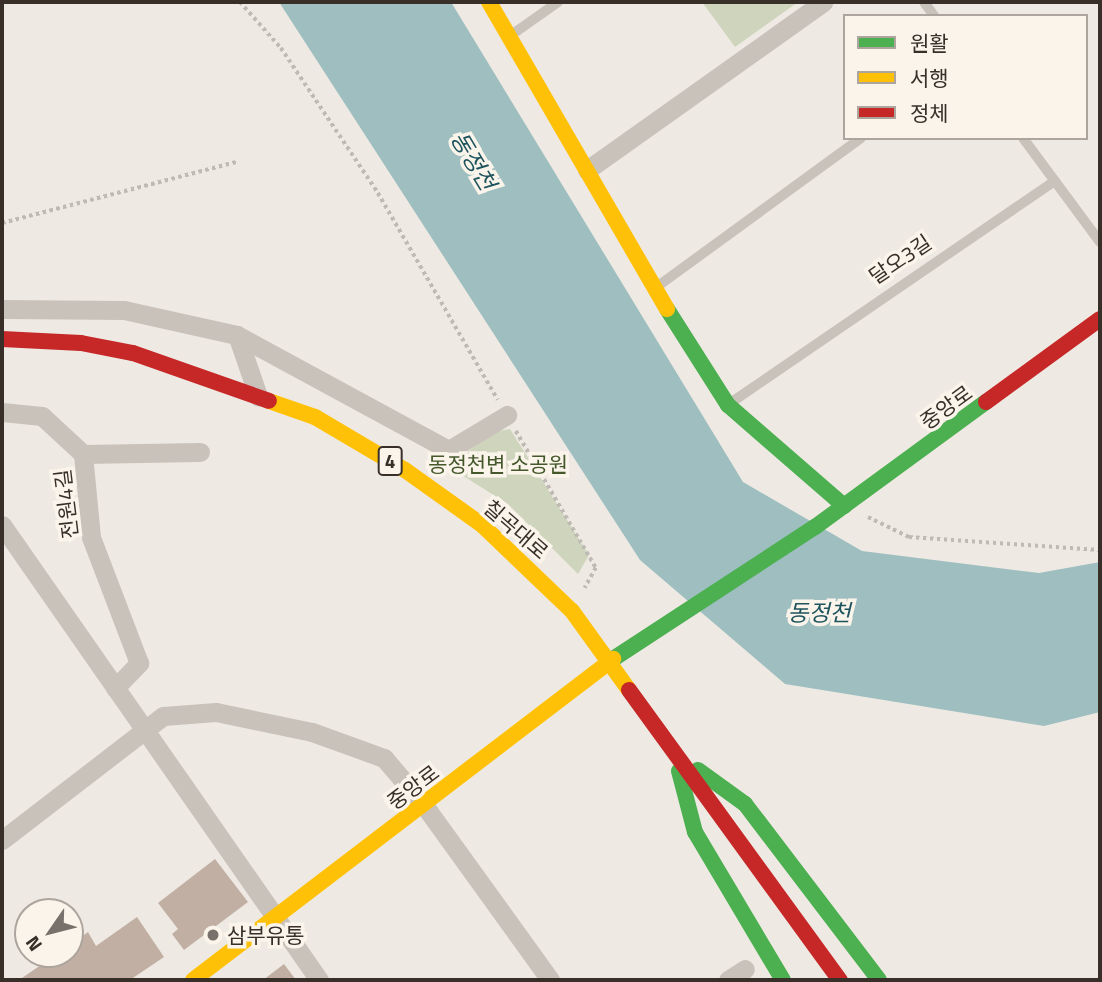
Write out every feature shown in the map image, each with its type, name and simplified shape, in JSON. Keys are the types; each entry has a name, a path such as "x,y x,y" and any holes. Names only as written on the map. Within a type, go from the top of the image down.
{"street":[{"path":"489,2 654,288 728,405 844,506"},
{"path":"587,170 823,2"},
{"path":"2,309 124,310 237,335 449,450 507,415"},
{"name":"중앙로","path":"193,980 658,625 815,527 1100,319"},
{"path":"237,335 258,396"},
{"name":"칠곡대로","path":"2,339 133,353 315,417 405,470 481,526 572,611 608,665 840,980"},
{"path":"4,415 42,416 83,454"},
{"name":"전원4길","path":"115,688 139,663 91,537 83,454 200,452"},
{"path":"2,525 319,980"},
{"path":"2,840 163,716 216,712 312,732 384,758 424,804 550,980"},
{"path":"674,752 695,832 783,980"},
{"path":"674,752 745,804 879,980"},
{"path":"728,980 745,969"}],"lane":[{"path":"510,36 558,2"},
{"path":"654,288 858,140"},
{"path":"1024,140 1100,242"},
{"name":"달오3길","path":"728,405 1055,181"}],"path":[{"path":"240,2 281,48 378,193 596,568 572,611"},
{"path":"2,223 237,162"},
{"path":"844,506 909,537 1100,551"}],"green space":[{"path":"702,2 798,2 735,47"},
{"name":"동정천변 소공원","path":"510,429 589,555 578,574 508,504 449,467 492,432"}],"water":[{"name":"동정천","path":"279,2 451,2 743,482 862,551 1039,573 1100,562 1100,712 1044,726 785,684 640,560"}],"building":[{"path":"215,859 248,902 184,950 172,934 178,929 158,903"},
{"path":"137,917 164,957 130,980 19,980 37,968 84,968 84,935 88,932 96,946"},
{"path":"284,964 296,980 263,980"}],"traffic: fast":[{"path":"667,309 728,405 844,506"},
{"path":"613,659 815,527 986,402"},
{"path":"698,770 745,804 879,980"},
{"path":"679,771 695,832 783,980"}],"traffic: slow":[{"path":"489,2 667,309"},
{"path":"269,401 315,417 405,470 482,525 572,611 629,690"},
{"path":"193,980 613,659"}],"traffic: jam":[{"path":"986,402 1100,319"},
{"path":"2,339 81,343 133,353 269,401"},
{"path":"629,690 840,980"}],"place":[{"name":"삼부유통","path":"213,935"}]}
